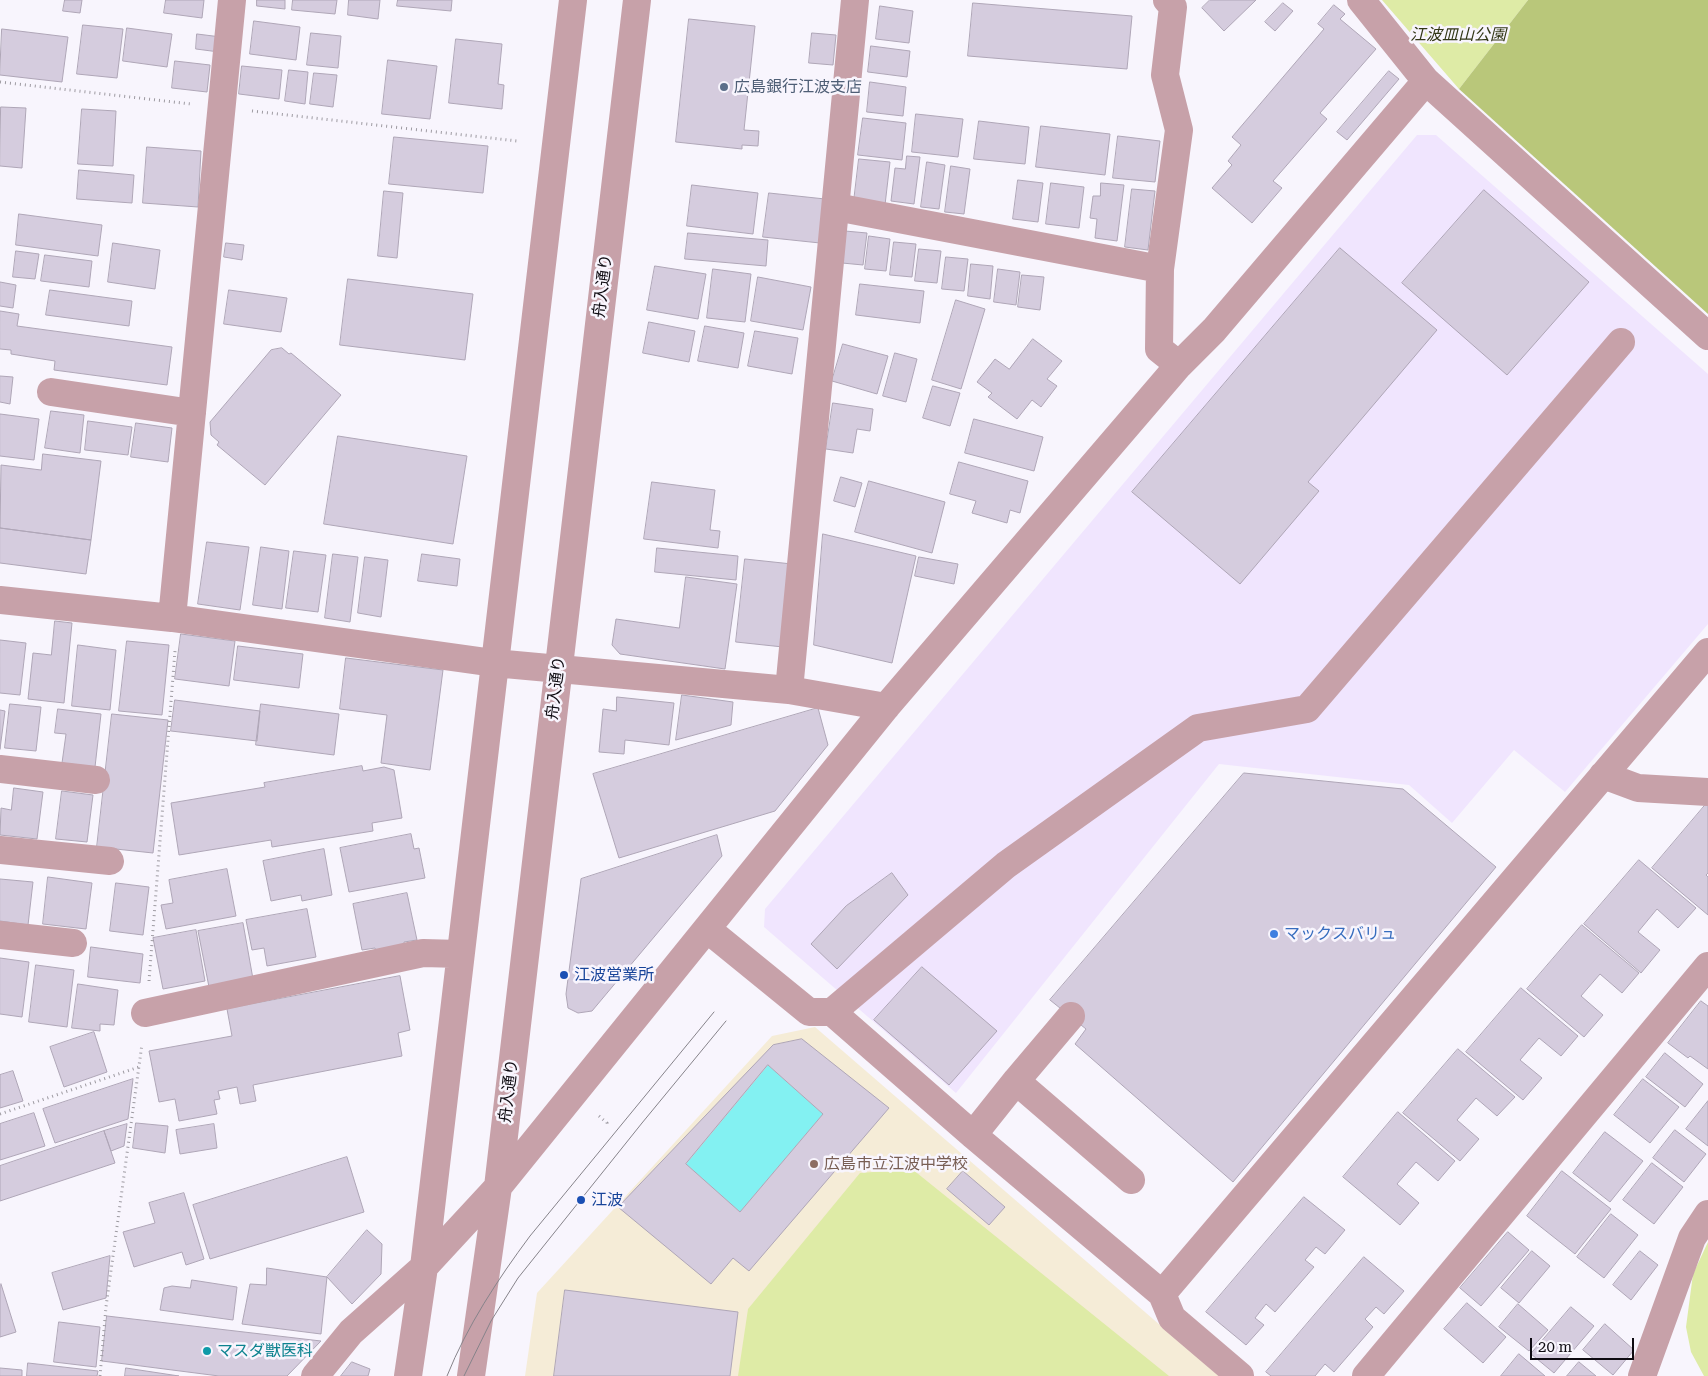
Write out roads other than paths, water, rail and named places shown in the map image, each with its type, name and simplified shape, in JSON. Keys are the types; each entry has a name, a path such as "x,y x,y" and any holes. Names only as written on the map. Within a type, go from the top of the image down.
{"street":[{"path":"172,618 232,0"},
{"path":"408,1376 424,1267 573,0"},
{"name":"舟入通り","path":"472,1376 498,1188 637,0"},
{"path":"789,690 855,0"},
{"path":"1167,0 1173,7 1165,75 1179,130 1160,269 1160,349 1179,365"},
{"path":"1361,0 1426,82 1708,336"},
{"path":"315,1376 350,1332 382,1306 424,1267 498,1188 886,707 1179,365 1214,330 1426,82"},
{"path":"836,207 1160,269"},
{"path":"706,928 808,1012 832,1012 1006,865 1198,728 1307,709 1621,342"},
{"path":"51,392 192,413"},
{"path":"0,600 172,618 494,662 789,690 886,707"},
{"path":"1162,1294 1708,652"},
{"path":"0,770 96,780"},
{"path":"1603,775 1638,788 1708,792"},
{"path":"0,850 110,861"},
{"path":"0,934 73,943"},
{"path":"145,1013 423,953 460,954"},
{"path":"1366,1376 1708,966"},
{"path":"832,1012 973,1135 1162,1294 1172,1318 1240,1376"},
{"path":"973,1135 1070,1016"},
{"path":"1016,1081 1131,1180"},
{"path":"1649,1373 1692,1238 1708,1214"}],"water":[{"path":"768,1065 823,1114 740,1212 686,1164"}],"tram line":[{"path":"447,1376 464,1339 484,1303 530,1236 714,1012"},
{"path":"464,1376 491,1321 518,1278 726,1021"}],"place":[{"name":"広島銀行江波支店","path":"724,87"},
{"name":"マックスバリュ","path":"1274,934"},
{"name":"江波営業所","path":"564,975"},
{"name":"広島市立江波中学校","path":"814,1164"},
{"name":"江波","path":"581,1200"},
{"name":"マスダ獣医科","path":"207,1351"}],"park label":[{"name":"江波皿山公園","path":"1458,35"}]}
